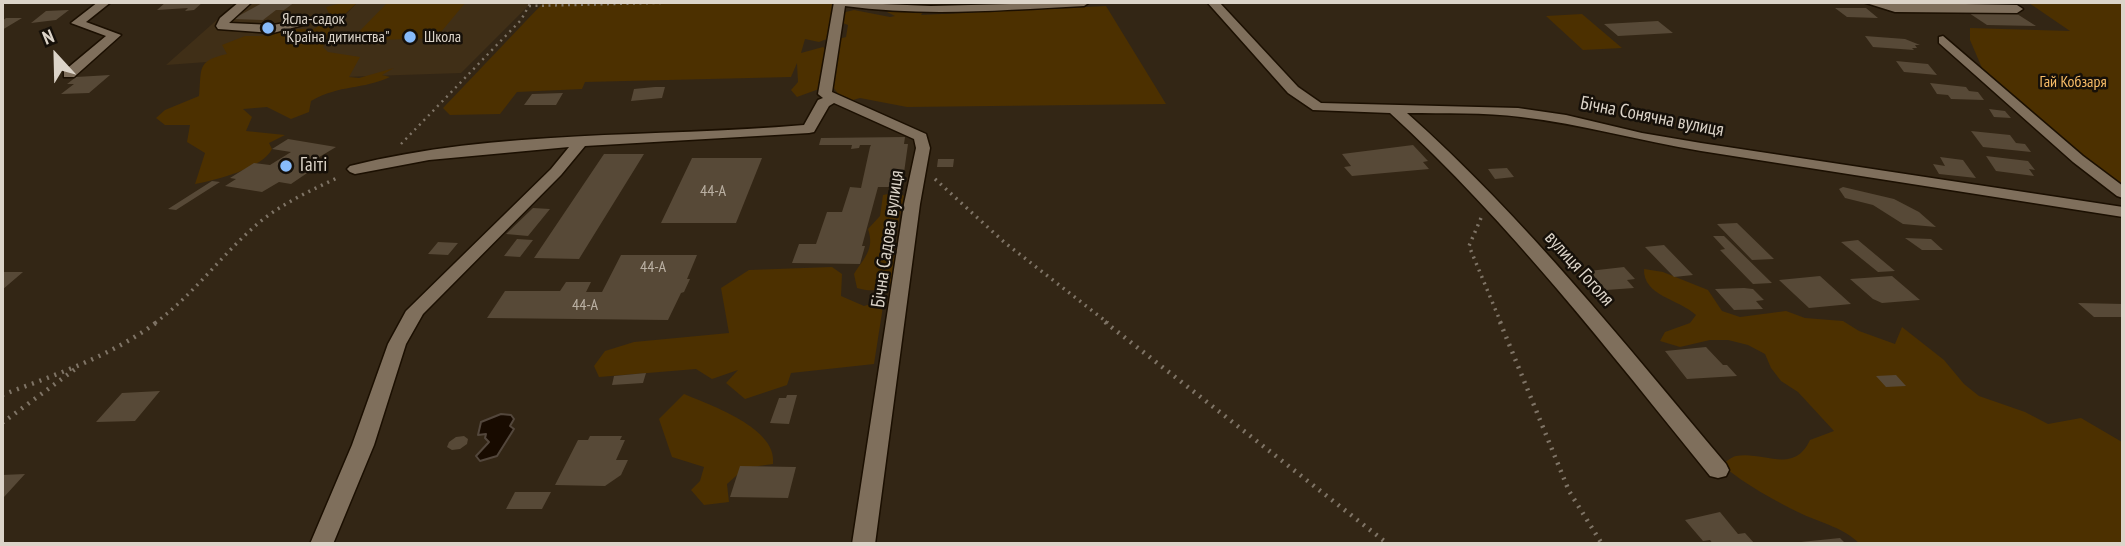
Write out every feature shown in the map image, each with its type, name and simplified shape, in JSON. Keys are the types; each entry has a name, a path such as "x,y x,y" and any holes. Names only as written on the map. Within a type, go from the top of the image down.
{"street":[{"path":"69,74 115,35 77,23 105,2"},
{"path":"246,2 224,21 222,26 273,29 301,24"},
{"path":"835,98 825,94 840,2 886,8 930,9 1084,2"},
{"name":"Бічна Сонячна вулиця","path":"1213,2 1293,90 1318,107 1530,114 1700,147 2123,212"},
{"path":"1869,2 1876,6 1895,8 2017,9"},
{"path":"1943,40 2078,159 2123,193"},
{"path":"355,169 428,155 580,143 738,137 809,130 823,103 835,98"},
{"name":"Бічна Садова вулиця","path":"835,98 921,136 923,148 864,544"},
{"name":"вулиця Гоголя","path":"1394,109 1440,148 1600,324 1718,470"},
{"path":"321,544 363,445 397,344 415,311 556,172 580,143"}],"path":[{"path":"393,162 395,151 521,19 530,4 698,2"},
{"path":"920,165 1004,242 1388,544"},
{"path":"2,395 86,362 131,338 170,312 258,223 303,194 355,169"},
{"path":"1488,201 1468,246 1569,491 1602,544"},
{"path":"2,423 86,362"}],"shaded area":[{"name":"Ясла-садок \"Країна дитинства\"","path":"237,2 355,2 302,55 166,65"},
{"name":"Школа","path":"358,2 532,2 461,73 282,79"},
{"path":"501,414 511,415 514,419 510,426 514,429 497,456 480,461 476,456 489,442 485,438 486,434 478,435 481,422"}],"green space":[{"path":"346,2 357,3 331,27 323,47 328,52 360,57 349,77 359,78 394,68 382,75 390,77 322,96 311,101 309,112 291,119 267,107 243,109 252,117 246,131 285,135 269,143 272,149 259,162 226,176 195,184 205,153 187,142 190,125 165,125 156,118 165,110 199,96 202,67 210,60 227,54 222,45 245,36 261,36 292,29 314,29 331,18 326,7"},
{"path":"388,2 466,2 436,38 350,41"},
{"path":"544,2 837,3 836,24 828,28 837,35 819,42 805,39 801,53 823,47 831,53 819,89 797,97 791,90 798,82 797,63 791,77 585,82 582,89 517,92 500,114 450,115 443,108"},
{"name":"Гай Кобзаря","path":"2017,2 2123,2 2123,187 2090,162 1982,68 1970,40 1970,28 2070,31 2029,3"},
{"path":"1106,6 1166,104 907,107 860,98 849,101 838,94 830,82 835,72 830,68 838,61 831,45 834,40 846,37 848,25 840,22 841,13 854,10 890,17 895,16 887,12 889,10 907,8 923,12 921,15"},
{"path":"1582,14 1622,48 1583,50 1546,16"},
{"path":"898,192 904,196 894,244 898,277 880,289 857,288 854,274 869,248 868,229 880,216 883,195"},
{"path":"832,267 842,274 841,296 864,306 884,300 874,364 791,373 787,385 745,399 726,383 738,370 712,379 696,369 599,377 594,366 605,351 634,342 729,333 721,288 749,270"},
{"path":"1644,269 1663,272 1708,290 1722,311 1740,317 1786,311 1805,318 1843,321 1859,331 1895,344 1902,327 1944,360 1964,384 1979,396 2025,412 2048,424 2081,418 2123,441 2123,544 1860,544 1840,530 1770,498 1722,465 1736,456 1778,459 1796,457 1810,440 1834,431 1798,392 1781,381 1765,354 1748,345 1728,340 1710,340 1680,347 1660,341 1665,332 1690,323 1696,315 1649,285"},
{"path":"684,394 725,411 754,429 765,439 772,451 773,464 745,468 727,484 729,502 704,505 691,490 700,481 704,467 672,457 659,419"}],"building":[{"path":"166,2 203,2 194,10 157,10"},
{"path":"264,2 295,2 284,10 276,10 263,20 233,19"},
{"path":"1835,8 1866,8 1878,18 1847,17"},
{"path":"69,10 56,20 31,23 46,11"},
{"path":"1966,11 2014,12 2036,26 1987,25"},
{"path":"6,18 22,18 2,30 2,21"},
{"path":"1658,21 1673,33 1618,36 1604,24"},
{"path":"1865,36 1905,39 1920,45 1915,45 1917,48 1912,48 1914,50 1873,47"},
{"path":"1896,61 1928,64 1937,75 1904,72"},
{"path":"110,75 89,93 61,94 74,84 67,84 76,77"},
{"path":"1930,83 1966,87 1969,91 1978,92 1984,100 1951,99 1948,95 1937,94"},
{"path":"665,87 662,98 631,101 634,89"},
{"path":"563,93 556,105 524,105 532,94"},
{"path":"1989,109 2005,111 2011,118 1994,117"},
{"path":"1971,131 2010,135 2016,143 2025,144 2031,152 1983,147"},
{"path":"905,137 904,144 908,144 902,187 878,187 862,246 865,246 860,264 792,263 799,244 816,244 827,212 842,212 850,187 861,188 871,145 860,145 859,148 851,149 852,145 819,145 821,138"},
{"path":"288,139 336,147 306,165 316,167 291,184 279,182 262,192 225,186 236,179 230,178 254,163 270,165 291,152 272,149"},
{"path":"1413,145 1428,161 1423,162 1429,169 1352,176 1344,167 1351,166 1342,154"},
{"path":"604,154 644,154 579,259 534,258"},
{"path":"1986,156 2028,161 2035,170 2029,169 2034,176 1996,171"},
{"path":"1940,157 1963,160 1976,178 1939,174 1933,164 1945,166"},
{"path":"692,158 762,158 736,223 661,223"},
{"path":"938,159 954,159 953,167 937,167"},
{"path":"1507,168 1514,177 1495,179 1488,169"},
{"path":"212,181 220,182 176,210 168,209"},
{"path":"1843,187 1894,199 1919,212 1936,227 1903,224 1873,205 1845,198 1839,189"},
{"path":"533,208 550,209 528,236 506,234"},
{"path":"1737,223 1774,259 1752,260 1717,224"},
{"path":"1713,236 1724,236 1772,283 1753,284 1720,250 1725,249"},
{"path":"1905,238 1931,239 1943,250 1922,250"},
{"path":"517,239 533,240 520,257 504,256"},
{"path":"1858,240 1895,271 1878,272 1841,242"},
{"path":"438,242 458,243 448,255 428,254"},
{"path":"1664,245 1693,275 1674,277 1645,247"},
{"path":"621,255 697,255 687,279 690,279 668,320 487,318 505,291 560,291 566,282 591,282 586,292 602,292"},
{"path":"1624,267 1635,279 1627,280 1634,288 1606,290 1589,271"},
{"path":"2,272 23,272 2,290"},
{"path":"1820,276 1851,304 1809,308 1779,280"},
{"path":"1892,276 1920,300 1882,303 1873,299 1850,279"},
{"path":"1715,289 1753,289 1764,300 1756,301 1763,309 1734,310"},
{"path":"2078,303 2123,304 2123,317 2094,317"},
{"path":"1706,347 1737,376 1687,379 1665,351"},
{"path":"646,373 643,383 612,385 614,376"},
{"path":"1896,375 1906,386 1886,387 1876,376"},
{"path":"160,391 135,421 96,422 122,393"},
{"path":"787,395 797,395 789,424 770,423 779,398 786,398"},
{"path":"464,436 468,439 467,444 460,449 452,450 447,447 456,437"},
{"path":"590,436 622,436 620,440 625,440 616,460 628,460 621,475 605,486 555,485 578,440 588,440"},
{"path":"740,466 796,467 788,498 730,497"},
{"path":"25,474 4,497 2,497 2,475"},
{"path":"515,492 551,492 542,509 506,509"},
{"path":"1720,512 1738,534 1745,533 1755,544 1713,544 1710,540 1703,541 1685,520"},
{"path":"1840,538 1846,544 1801,544 1801,542"}],"place":[{"name":"Ясла-садок \"Країна дитинства\"","path":"268,28"},
{"name":"Школа","path":"410,37"},
{"name":"Гаїті","path":"286,166"}]}
